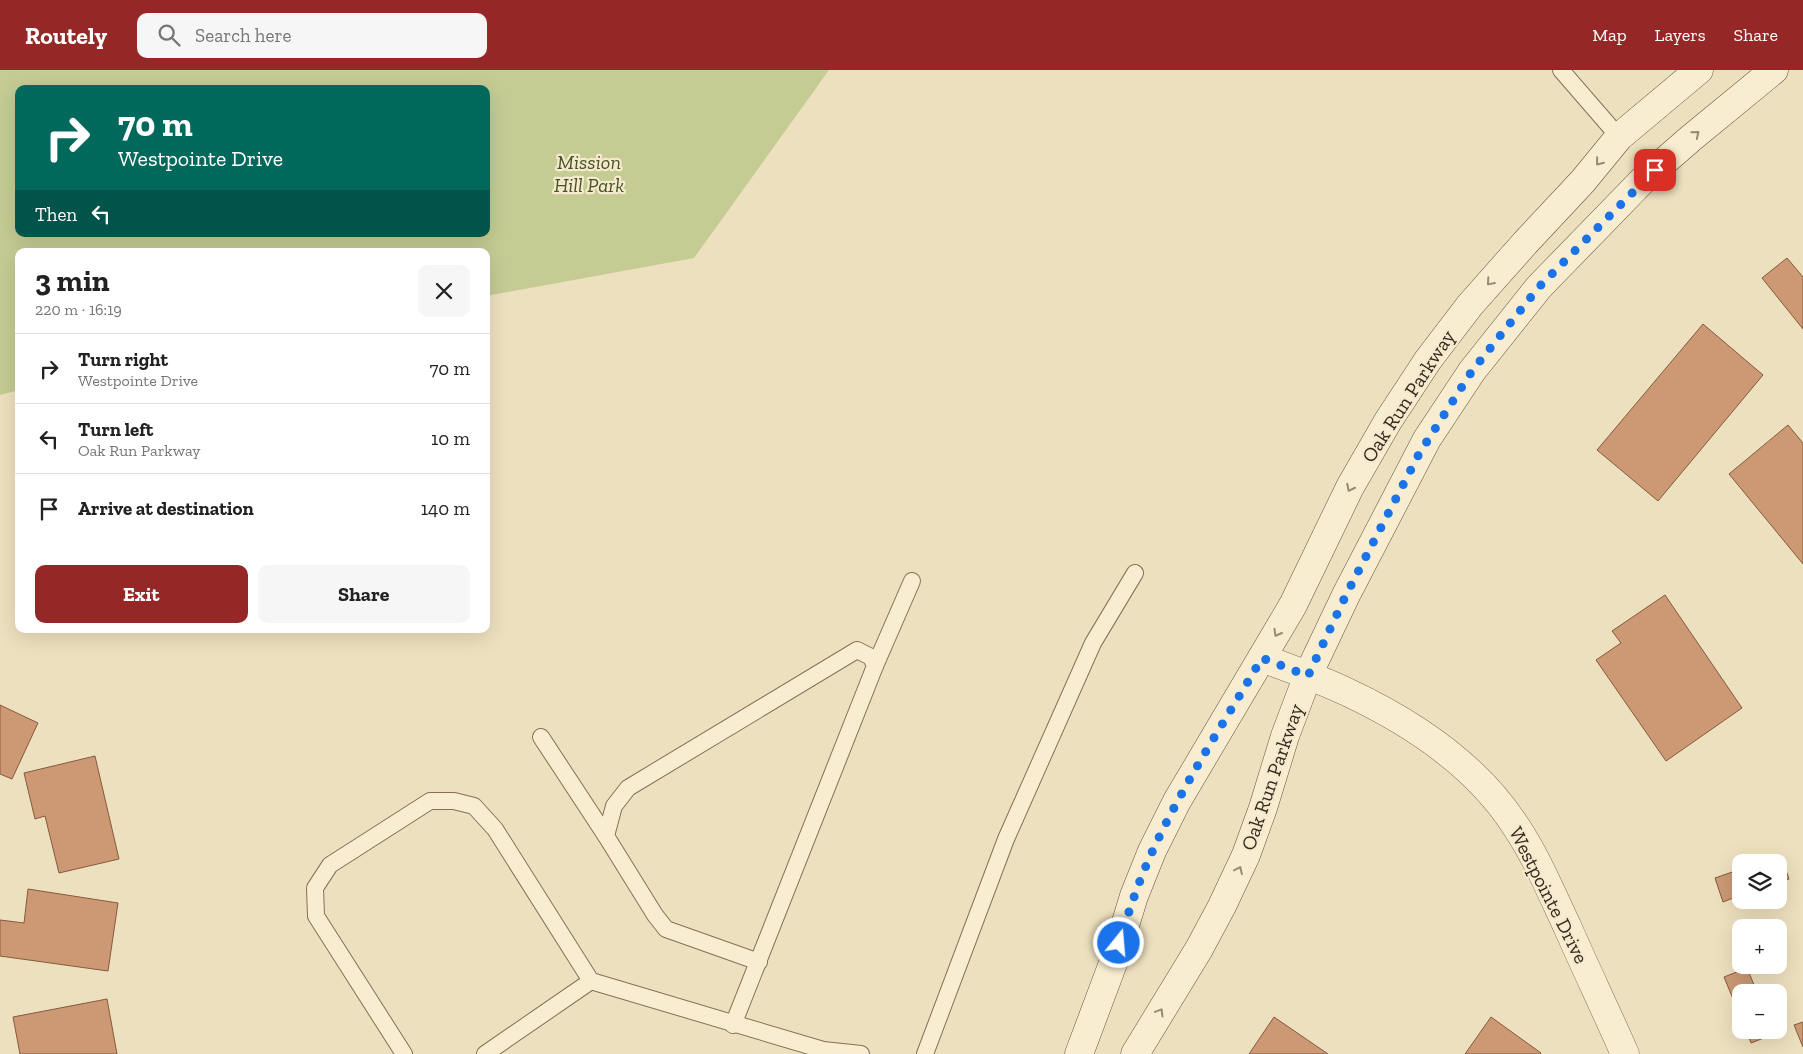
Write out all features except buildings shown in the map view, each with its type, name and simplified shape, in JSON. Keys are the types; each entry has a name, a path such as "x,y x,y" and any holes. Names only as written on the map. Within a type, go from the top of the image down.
{"street":[{"name":"Oak Run Parkway","path":"1080,1054 1115,958 1134,896 1152,851 1177,801 1293,605 1350,487 1388,421 1428,360 1470,306 1525,243 1583,181 1619,137 1699,70"},
{"name":"Oak Run Parkway","path":"1135,1054 1199,949 1246,855 1308,676 1346,595 1423,447 1472,371 1539,287 1643,180 1774,70"},
{"name":"Westpointe Drive","path":"1262,658 1346,691 1375,706 1431,740 1456,760 1493,796 1514,824 1538,867 1625,1054"}],"lane":[{"path":"1561,70 1619,137"},
{"path":"925,1054 1010,830 1094,644 1135,574"},
{"path":"734,1024 875,666 912,581"},
{"path":"606,836 614,806 628,788 856,650 871,657 875,666"},
{"path":"541,738 606,836 655,915 666,929 759,962"},
{"path":"404,1054 316,916 315,888 330,864 430,801 454,801 474,806 496,829 591,981 823,1050 862,1054"},
{"path":"485,1054 591,981"}],"green space":[{"name":"Mission Hill Park","path":"0,70 829,70 694,258 490,295 490,248 15,248 15,391 0,395"}],"route":[{"path":"1119,943 1134,896 1152,851 1177,801 1262,658 1308,676 1386,515 1427,439 1472,371 1539,287 1655,170"}]}
